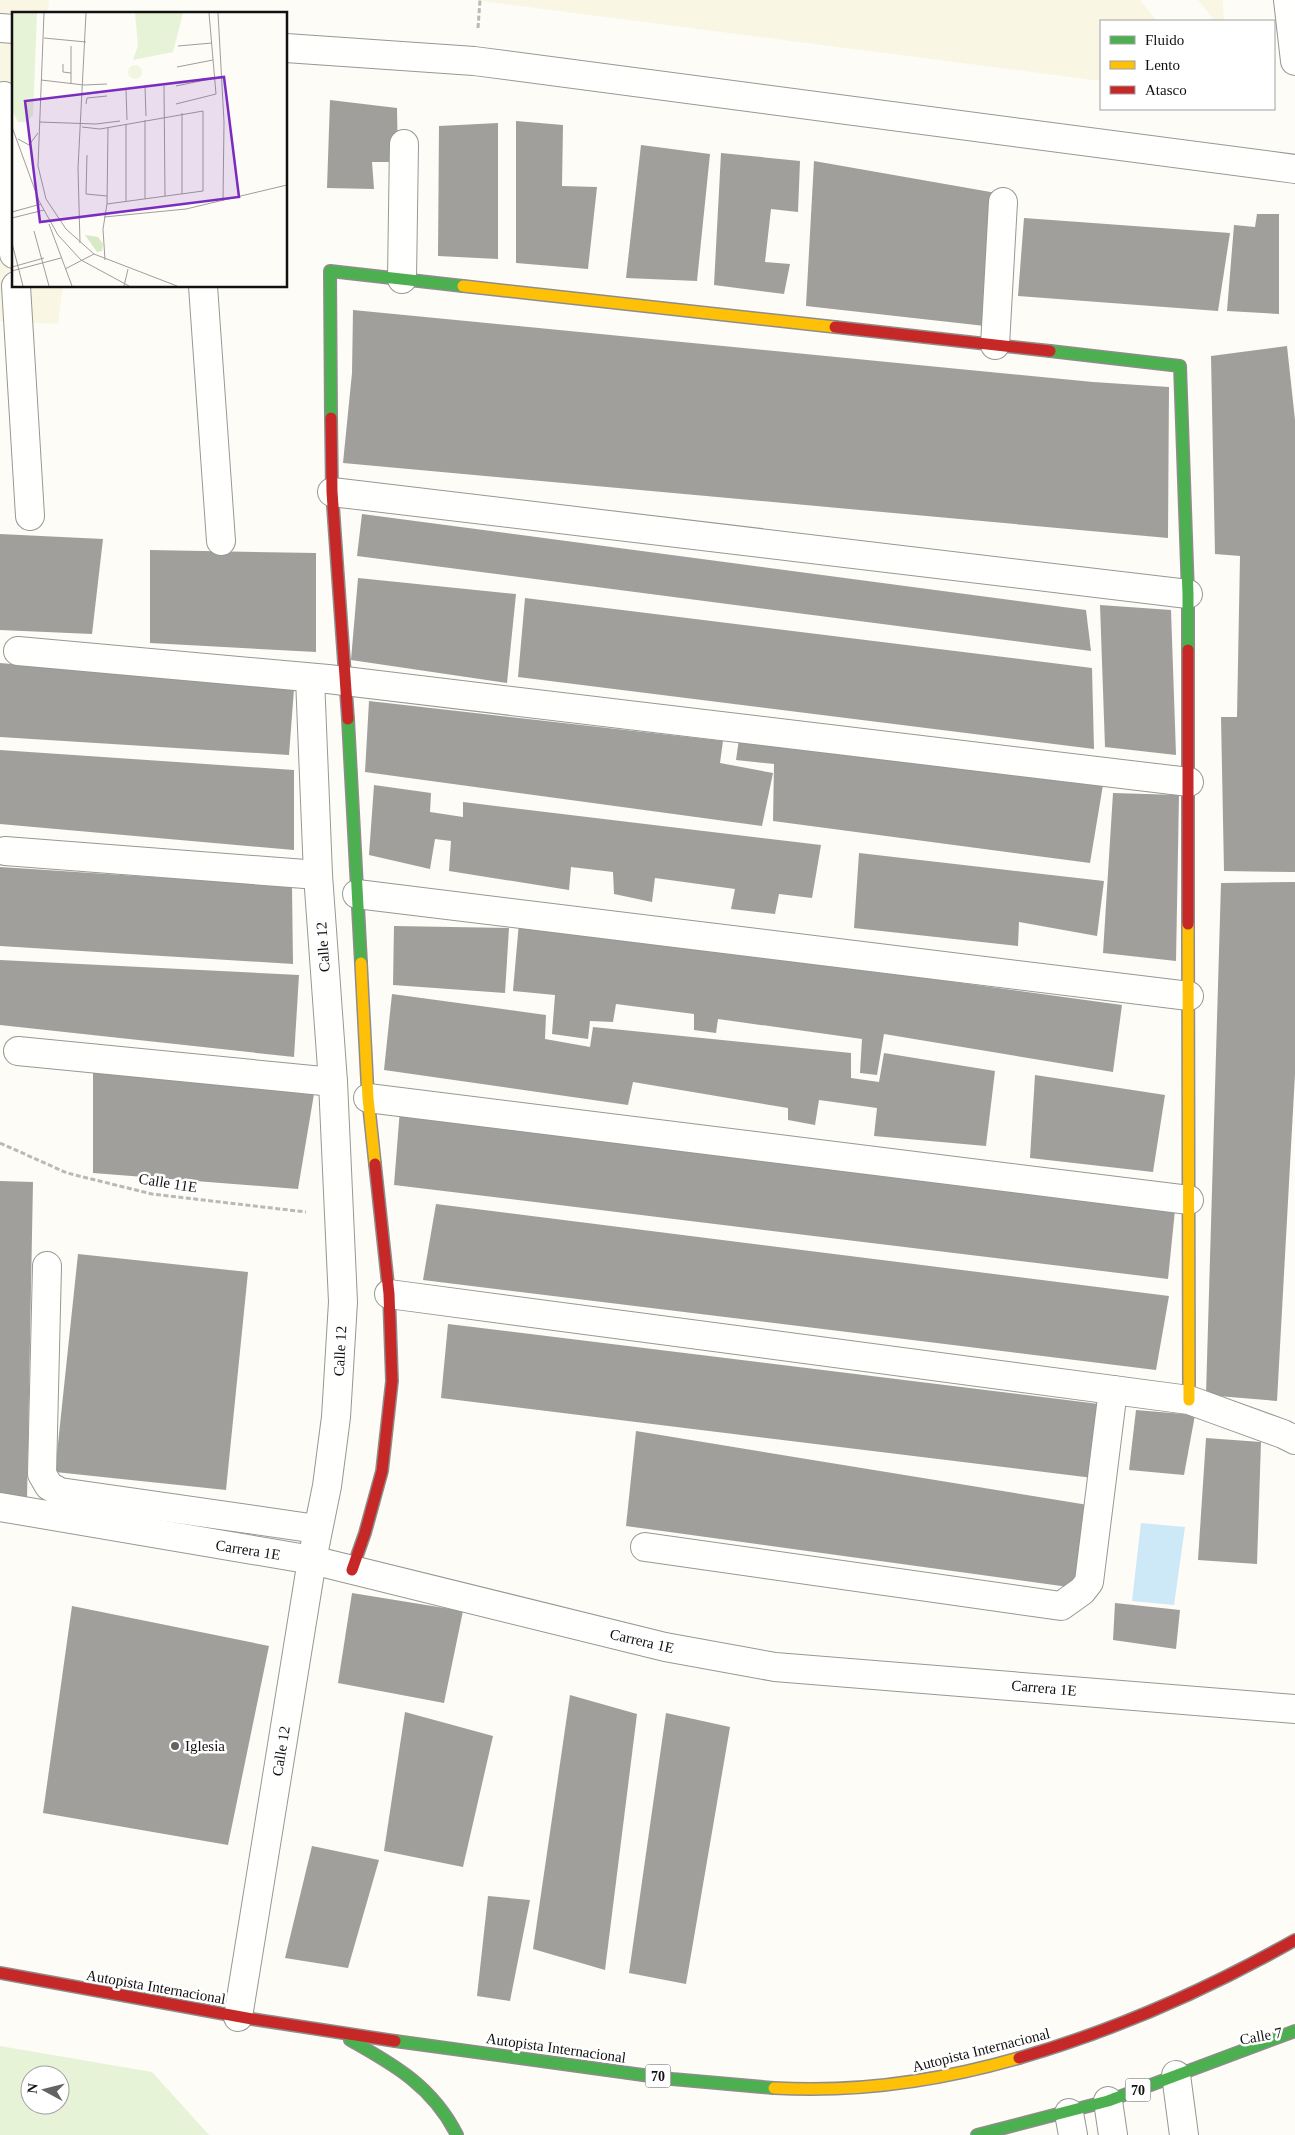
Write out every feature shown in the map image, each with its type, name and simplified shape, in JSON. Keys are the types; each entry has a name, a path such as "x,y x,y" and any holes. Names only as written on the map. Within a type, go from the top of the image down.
{"main road":[{"path":"352,1570 382,1470 392,1380 389,1294 368,1098 346,682 332,492 330,270 1180,366 1188,594 1189,1400"},
{"name":"Autopista Internacional","path":"0,1973 338,2034 701,2082 829,2090 913,2083 953,2075 1065,2044 1112,2028 1180,2000 1295,1940"},
{"name":"70","path":"977,2135 1071,2124 1108,2102 1176,2075 1232,2056 1295,2030"},
{"path":"338,2034 375,2054 411,2078 435,2099 453,2124 457,2135"},
{"name":"Calle 7","path":"1232,2056 1286,2047"}],"street":[{"path":"1288,0 1295,61"},
{"path":"288,48 474,61 1295,169"},
{"path":"6,96 12,214"},
{"path":"402,279 404,144"},
{"path":"995,345 1003,202"},
{"path":"16,288 30,516"},
{"path":"203,288 221,541"},
{"path":"332,492 1188,594"},
{"path":"18,651 346,682 1189,782"},
{"name":"Calle 12","path":"238,2017 317,1529 327,1486 336,1417 343,1302 333,1082 318,875 310,678"},
{"path":"5,851 318,875"},
{"path":"358,894 1189,996"},
{"path":"18,1051 333,1082"},
{"path":"368,1098 1189,1200"},
{"path":"47,1266 42,1474 49,1486 60,1492 317,1529"},
{"path":"389,1294 1189,1400 1295,1440"},
{"path":"645,1547 1062,1606 1082,1591 1089,1582 1113,1390"},
{"name":"Carrera 1E","path":"0,1508 312,1560 665,1647 775,1667 1295,1709"},
{"path":"1176,2075 1184,2135"},
{"path":"1108,2102 1113,2135"}],"path":[{"name":"Calle 11E","path":"0,1143 67,1173 152,1194 339,1216"}],"shaded area":[{"path":"0,0 49,0 48,12 12,12 12,83 0,83"},
{"path":"473,0 1140,0 1156,20 1100,20 1100,81"},
{"path":"1198,0 1223,0 1224,20 1214,20"},
{"path":"0,149 12,150 12,288 63,288 58,324 0,321"}],"green space":[{"path":"0,2046 152,2072 209,2135 0,2135"}],"water":[{"path":"1141,1523 1185,1527 1174,1605 1132,1601"}],"building":[{"path":"330,100 397,108 398,162 372,162 374,189 327,188"},
{"path":"516,121 563,125 562,186 597,187 588,269 516,263"},
{"path":"498,123 498,259 438,256 439,126"},
{"path":"641,145 710,154 697,281 626,278"},
{"path":"721,153 800,161 798,212 771,209 765,262 790,264 784,294 714,285"},
{"path":"814,161 1002,194 985,326 806,306"},
{"path":"1257,214 1279,214 1279,314 1227,311 1234,225 1255,227"},
{"path":"1024,218 1230,233 1218,311 1018,296"},
{"path":"353,310 1093,382 1169,387 1168,538 343,463 352,373"},
{"path":"1287,346 1295,420 1295,872 1224,871 1221,717 1237,717 1240,556 1215,554 1211,356"},
{"path":"362,514 1086,610 1091,651 357,556"},
{"path":"0,534 103,539 92,634 0,630"},
{"path":"150,550 316,553 316,652 150,643"},
{"path":"358,578 516,594 507,683 351,660"},
{"path":"525,598 1092,668 1094,749 518,677"},
{"path":"1100,605 1171,610 1176,755 1105,747"},
{"path":"0,663 294,689 289,755 0,737"},
{"path":"369,701 723,741 720,763 773,773 762,826 365,772"},
{"path":"739,739 1103,785 1090,863 773,821 774,764 736,760"},
{"path":"0,750 294,770 294,850 0,824"},
{"path":"374,785 431,793 430,812 463,817 463,802 821,845 812,898 779,894 775,914 731,909 735,889 655,878 652,902 614,894 613,872 571,867 569,890 449,871 451,841 435,839 430,869 369,855"},
{"path":"1113,793 1179,795 1176,961 1103,953"},
{"path":"859,853 1104,881 1097,936 1019,922 1018,946 854,928"},
{"path":"0,867 292,886 293,964 0,946"},
{"path":"1295,882 1295,1074 1277,1401 1206,1395 1221,883"},
{"path":"519,922 1122,1005 1113,1072 884,1034 877,1075 860,1073 862,1039 718,1019 716,1033 694,1030 694,1014 616,1004 613,1022 590,1021 588,1039 552,1034 555,995 513,991"},
{"path":"394,926 509,928 505,993 393,985"},
{"path":"0,960 299,975 294,1057 0,1025"},
{"path":"392,994 546,1015 545,1039 590,1047 593,1027 851,1053 851,1078 879,1082 884,1053 995,1071 986,1146 874,1136 877,1108 819,1100 815,1125 788,1120 788,1108 633,1082 628,1105 384,1070"},
{"path":"93,1072 315,1088 298,1189 93,1173"},
{"path":"1035,1075 1165,1095 1153,1172 1030,1158"},
{"path":"400,1109 1175,1210 1168,1279 394,1185"},
{"path":"0,1181 33,1182 27,1500 0,1493"},
{"path":"436,1204 1169,1296 1156,1370 423,1280"},
{"path":"78,1254 248,1272 226,1490 55,1472"},
{"path":"448,1324 1099,1404 1093,1478 441,1398"},
{"path":"1136,1410 1195,1415 1184,1475 1129,1470"},
{"path":"636,1431 1088,1505 1076,1588 626,1526"},
{"path":"1206,1438 1261,1442 1257,1564 1198,1560"},
{"path":"352,1593 463,1611 444,1703 338,1683"},
{"path":"1115,1603 1180,1610 1176,1649 1113,1640"},
{"path":"72,1606 269,1646 228,1845 43,1813"},
{"path":"570,1695 637,1714 605,1970 533,1949"},
{"path":"405,1712 493,1736 463,1867 384,1851"},
{"path":"666,1713 730,1727 686,1984 629,1973"},
{"path":"312,1846 379,1860 348,1968 285,1958"},
{"path":"488,1896 530,1900 510,2001 477,1996"}],"traffic: fast":[{"path":"331,418 330,271 463,286"},
{"path":"1050,351 1180,366 1188,594 1188,650"},
{"path":"348,719 361,963"},
{"path":"977,2135 1108,2101 1295,2031"},
{"path":"350,2040 397,2068 424,2090 436,2103 457,2135"},
{"path":"395,2041 672,2079 774,2088"}],"traffic: slow":[{"path":"463,286 835,327"},
{"path":"1188,924 1189,1400"},
{"path":"361,963 368,1098 375,1164"},
{"path":"774,2088 836,2089 898,2084 959,2073 1019,2058"}],"traffic: jam":[{"path":"835,327 1050,351"},
{"path":"331,418 332,492 348,719"},
{"path":"1188,650 1188,924"},
{"path":"352,1570 365,1533 382,1471 392,1381 389,1294 375,1164"},
{"path":"1019,2058 1091,2035 1161,2007 1229,1975 1295,1940"},
{"path":"0,1973 252,2019 395,2041"}],"place":[{"name":"Iglesia","path":"175,1746"}]}
